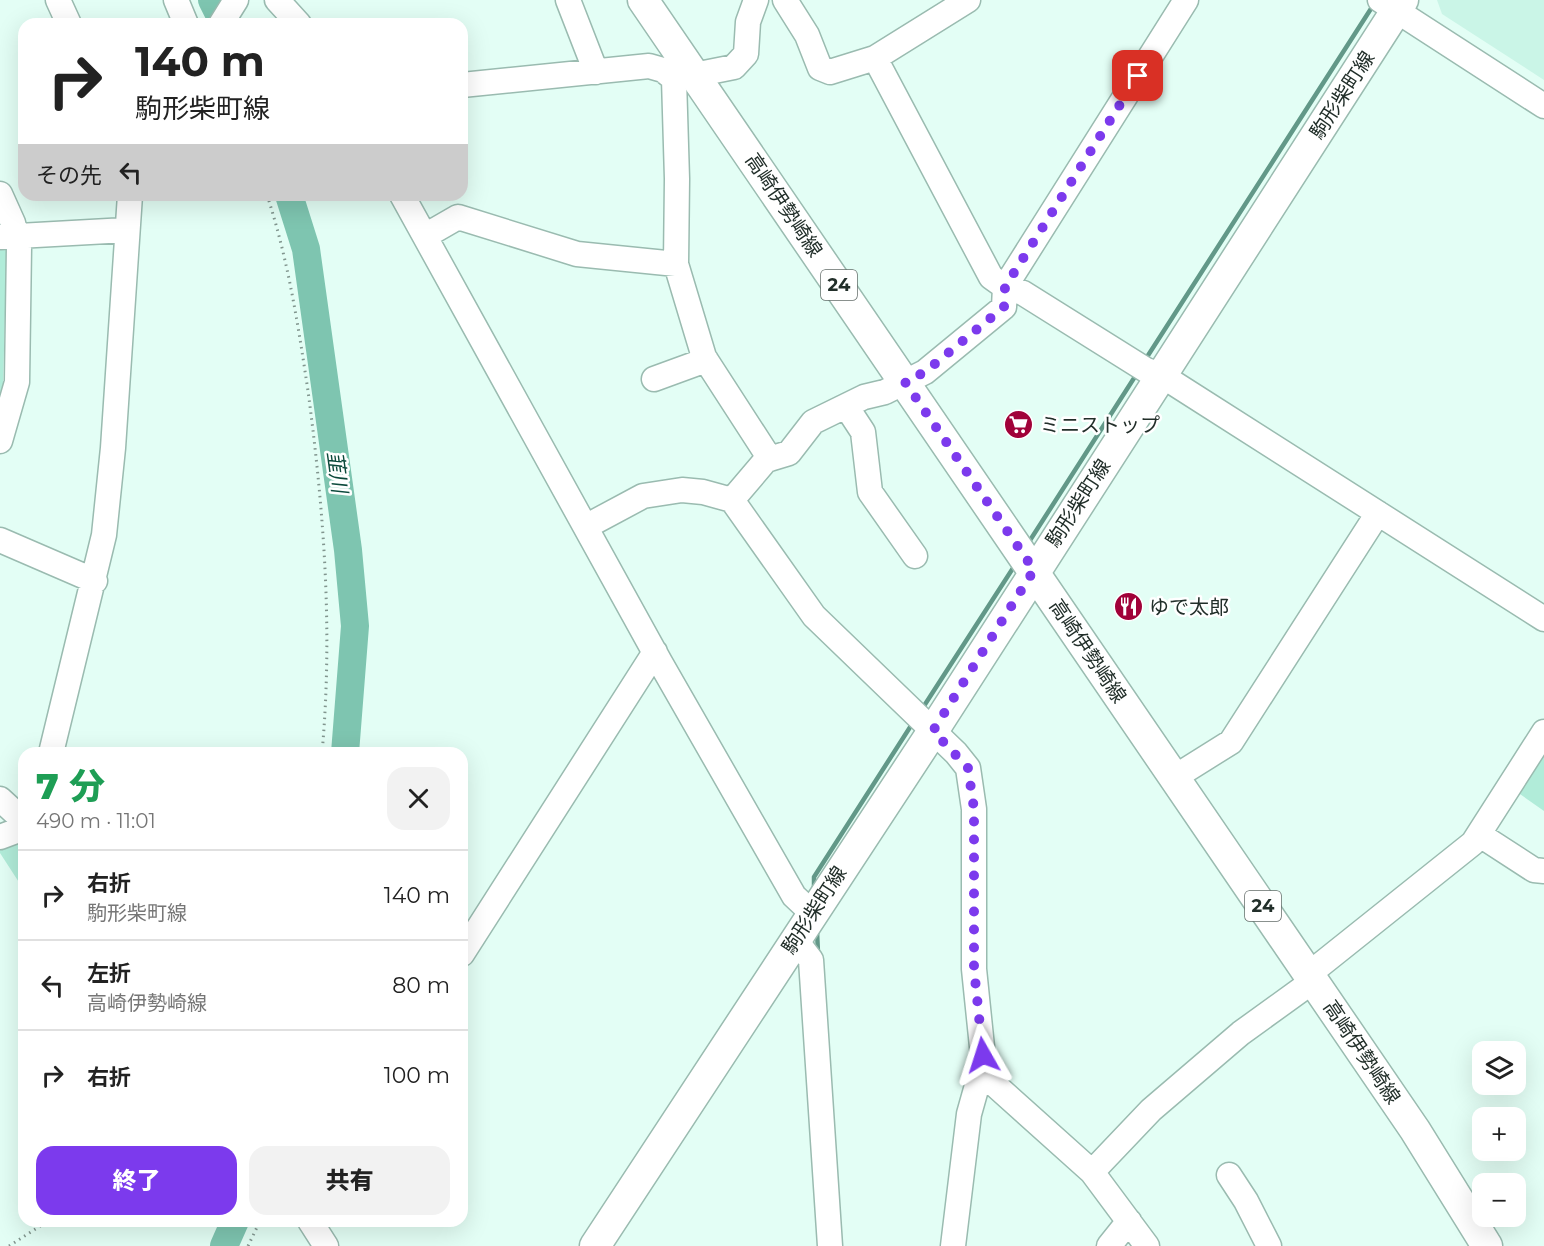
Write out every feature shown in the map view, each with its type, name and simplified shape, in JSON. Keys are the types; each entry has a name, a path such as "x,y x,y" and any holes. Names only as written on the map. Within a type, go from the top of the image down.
{"main road":[{"name":"高崎伊勢崎線","path":"643,0 685,77 905,382 1034,570 1415,1130 1487,1246"},
{"name":"駒形柴町線","path":"595,1246 811,912 933,731 1161,375 1393,4"}],"street":[{"path":"58,0 66,18"},
{"path":"176,0 184,18"},
{"path":"277,0 294,18"},
{"path":"568,0 596,72"},
{"path":"468,84 650,66 685,77 734,67 746,54 748,22 756,0"},
{"path":"785,0 807,36 820,68 830,72 875,58 968,0"},
{"path":"732,500 770,459 789,453 813,422 925,372 1004,307 1005,287 1186,0"},
{"path":"1393,4 1544,106"},
{"path":"875,58 991,277 1005,287 1023,293 1146,370 1161,375 1544,619"},
{"path":"685,77 677,179 676,264 706,360 770,459"},
{"path":"0,194 9,237 17,382 5,407 0,441"},
{"path":"53,747 95,581 104,535 113,448 129,201"},
{"path":"405,201 655,652 794,896 811,912"},
{"path":"425,236 458,217 577,254 676,264"},
{"path":"9,237 126,230"},
{"path":"654,379 706,360"},
{"path":"846,406 863,432 870,492 915,556"},
{"path":"587,526 643,496 682,490 703,492 732,500 814,616 968,768 974,809 974,969 985,1076 1092,1172 1147,1246"},
{"path":"1174,777 1231,742 1378,513"},
{"path":"0,540 95,581"},
{"path":"468,945 655,652"},
{"path":"1092,1172 1151,1110 1241,1033 1469,847 1480,835 1544,732"},
{"path":"0,799 18,816"},
{"path":"0,837 18,830"},
{"path":"1480,835 1534,870 1544,871"},
{"path":"795,939 811,960 830,1246"},
{"path":"953,1246 969,1114 978,1082 985,1076"},
{"path":"1229,1175 1246,1201 1269,1246"},
{"path":"1109,1246 1129,1221"},
{"path":"313,1227 326,1246"}],"path":[{"path":"269,201 284,252 297,313 315,441 327,583 328,685 323,747"},
{"path":"9,1246 39,1227"},
{"path":"248,1246 257,1227"}],"shaded area":[{"path":"1437,0 1544,0 1544,80 1442,14"},
{"path":"0,244 7,244 3,384 0,394"},
{"path":"1544,750 1544,811 1517,792"},
{"path":"18,841 18,881 0,853 0,849"}],"waterway":[{"name":"韮川","path":"212,0 221,18"},
{"path":"1147,357 1374,4"},
{"name":"韮川","path":"291,201 306,249 348,550 355,626 345,747"},
{"path":"1027,545 1136,375"},
{"path":"922,709 1015,565"},
{"path":"814,890 814,877 914,721"},
{"path":"817,931 818,953"},
{"name":"韮川","path":"224,1246 232,1227"}],"place":[{"name":"ミニストップ","path":"1019,425"},
{"name":"ゆで太郎","path":"1128,607"}],"route":[{"path":"983,1055 974,969 976,922 974,809 968,768 933,731 1034,570 905,382 925,372 1004,307 1005,287 1138,76"}]}
